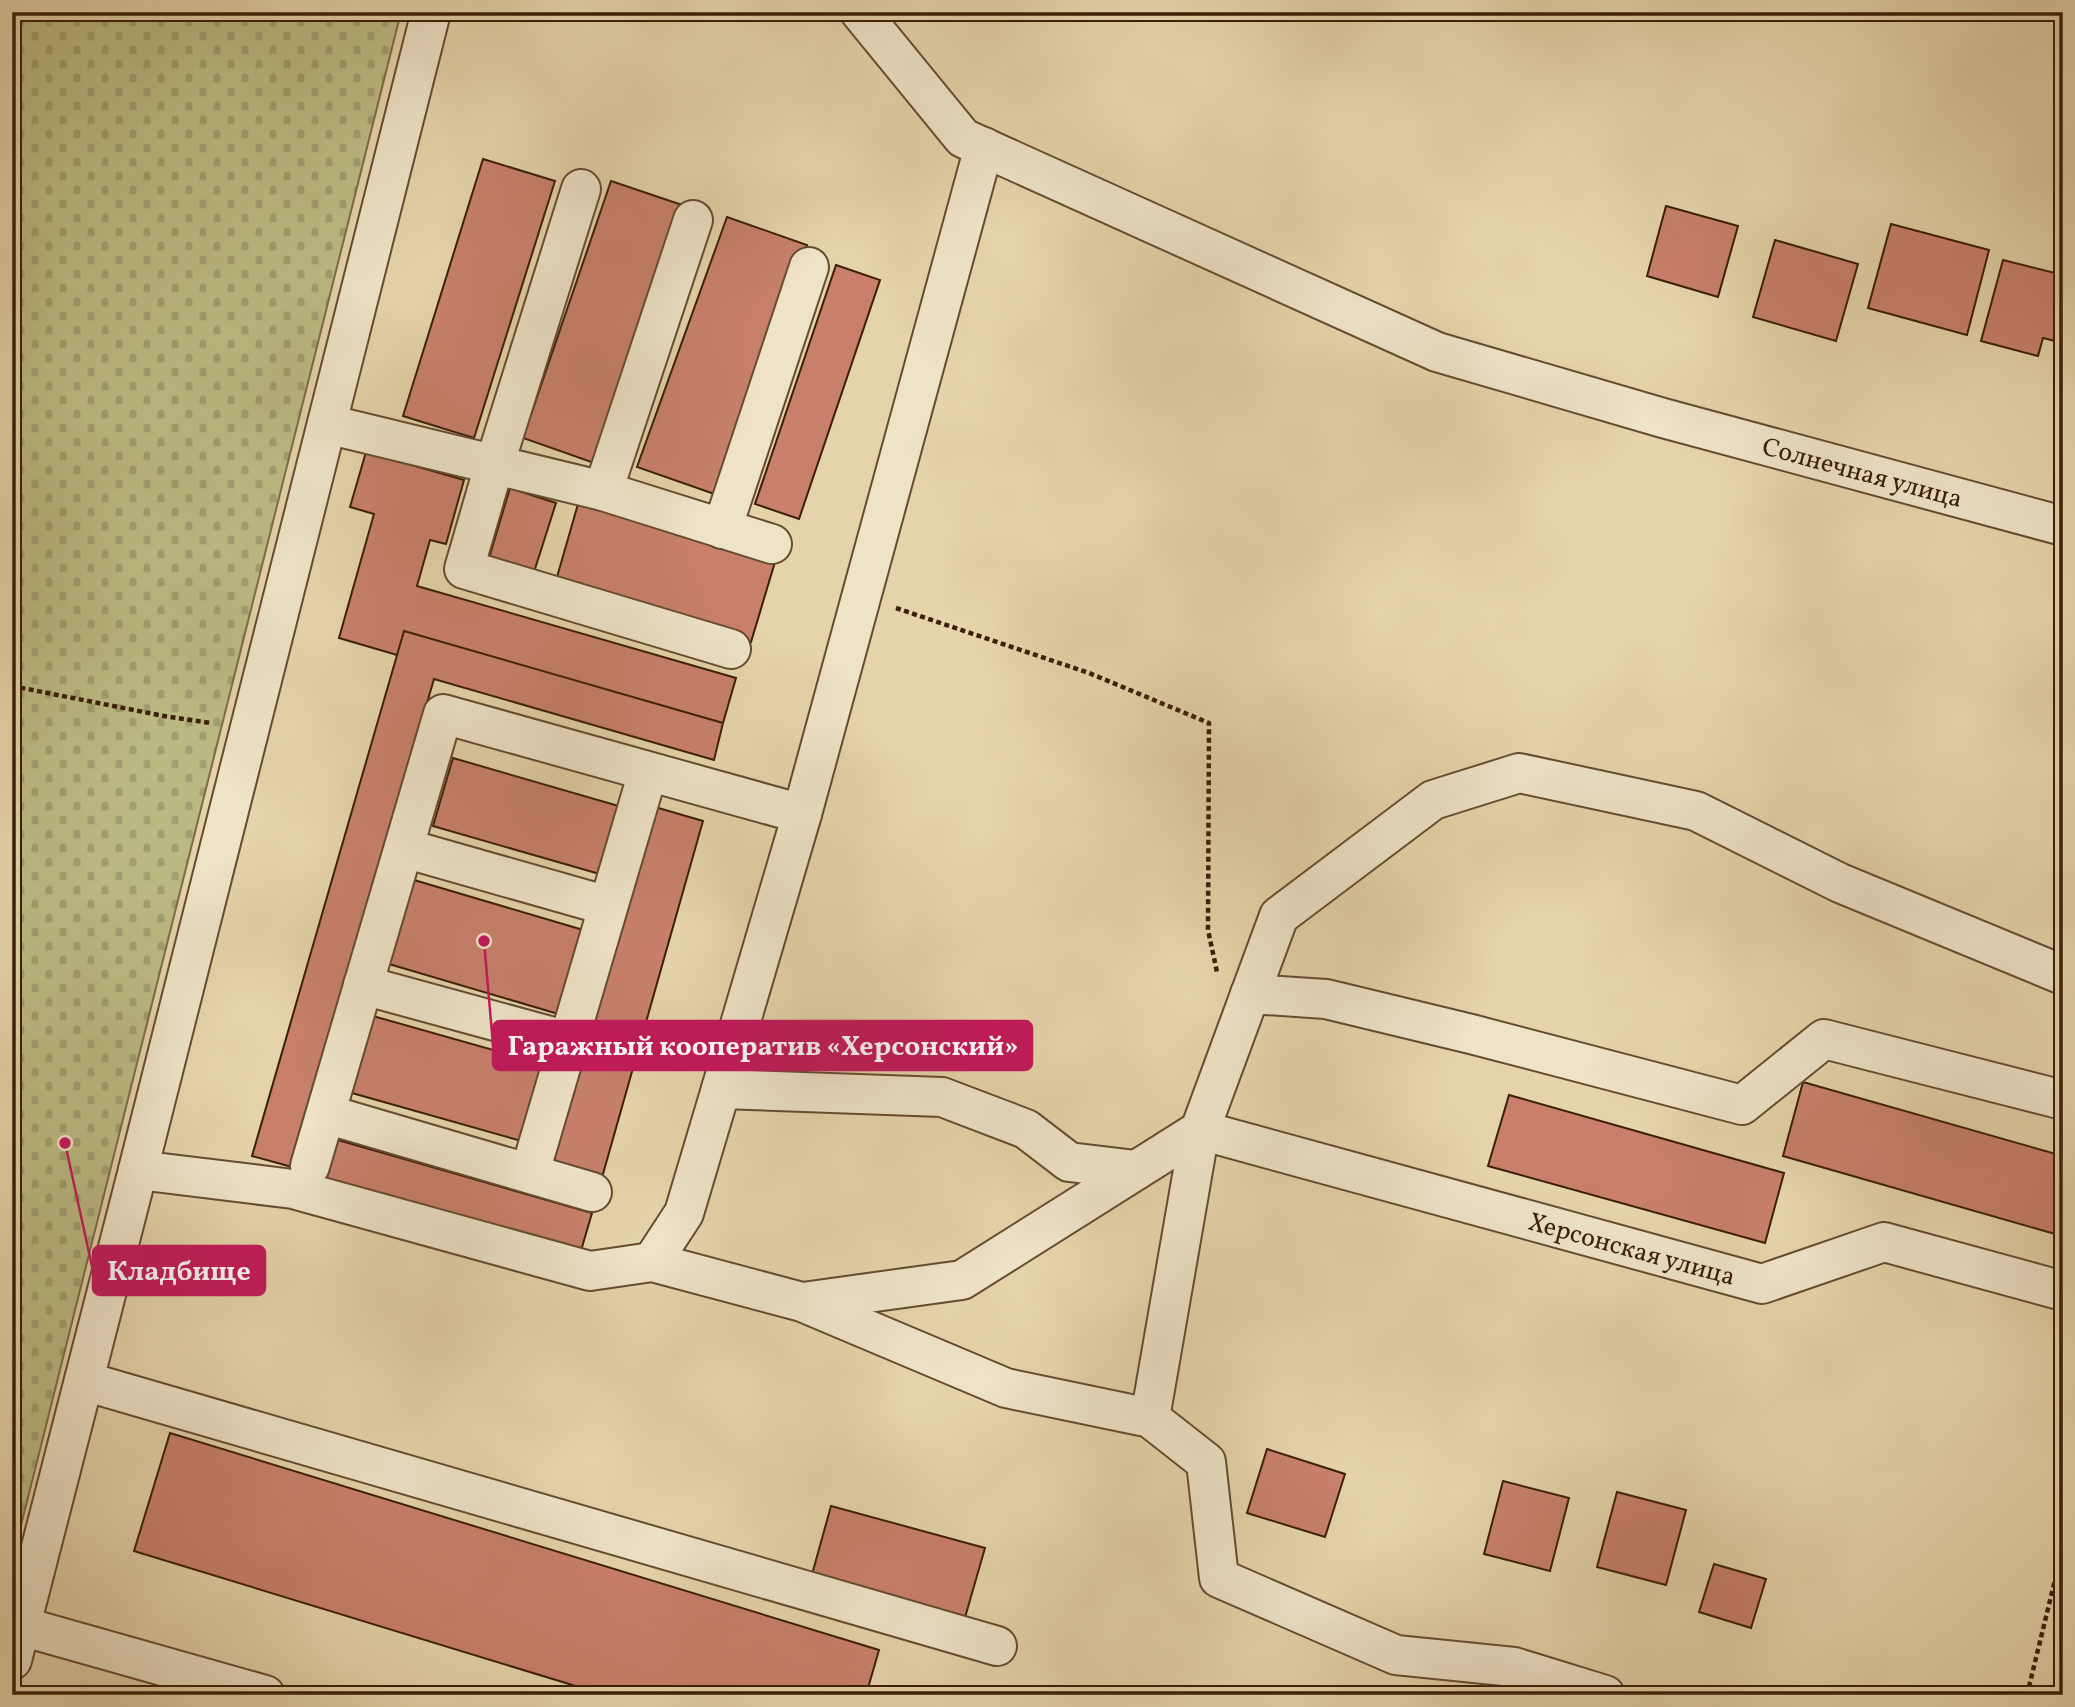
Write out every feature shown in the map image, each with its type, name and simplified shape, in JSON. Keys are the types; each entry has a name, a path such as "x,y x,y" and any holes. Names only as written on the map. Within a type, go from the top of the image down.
{"street":[{"path":"265,1695 17,1643 431,12"},
{"name":"Солнечная улица","path":"860,12 963,138 1437,352 1663,418 2063,526"},
{"path":"652,1262 684,1213 721,1089 802,814 984,147"},
{"path":"581,189 464,569 732,649"},
{"path":"603,491 693,220"},
{"path":"722,529 809,267"},
{"path":"327,424 603,491 772,544"},
{"path":"310,1166 443,714 802,814"},
{"path":"530,1172 648,772"},
{"path":"1150,1418 1200,1130 1234,988 1279,916 1433,800 1519,773 1696,811 1840,883 2063,975"},
{"path":"404,848 608,906"},
{"path":"363,985 568,1041"},
{"path":"1234,988 1326,999 1742,1105 1824,1039 2063,1100"},
{"path":"721,1089 942,1097 1027,1129 1069,1162 1136,1171"},
{"path":"326,1114 592,1192"},
{"path":"802,1302 962,1280 1200,1130"},
{"name":"Херсонская улица","path":"1200,1130 1762,1284 1884,1242 2063,1291"},
{"path":"138,1170 293,1189 590,1271 652,1262 802,1302 1006,1388 1150,1418 1206,1462 1219,1578 1396,1655 1514,1667 1605,1695"},
{"path":"84,1381 997,1646"}],"path":[{"path":"862,597 1089,673 1209,723 1208,930 1234,988"},
{"path":"12,686 164,716 251,729"},
{"path":"2027,1695 2063,1547"}],"green space":[{"path":"12,12 401,12 12,1561"}],"building":[{"path":"483,159 555,181 474,438 403,416"},
{"path":"611,181 685,206 597,464 523,438"},
{"path":"1666,206 1738,226 1718,297 1647,276"},
{"path":"727,217 807,245 717,495 637,467"},
{"path":"1891,224 1989,250 1967,335 1868,308"},
{"path":"1775,240 1858,264 1836,341 1753,317"},
{"path":"2003,260 2063,275 2063,343 2043,338 2038,356 1981,341"},
{"path":"836,265 880,280 799,519 755,504"},
{"path":"366,452 464,480 446,544 430,540 417,586 736,678 723,723 404,631 397,655 339,638 374,514 350,507"},
{"path":"510,488 556,503 534,572 489,558"},
{"path":"578,504 775,562 751,642 555,584"},
{"path":"404,631 723,723 714,760 434,679 292,1167 252,1156"},
{"path":"453,758 622,807 603,875 433,826"},
{"path":"655,807 703,821 601,1181 552,1167"},
{"path":"414,880 590,932 565,1016 389,964"},
{"path":"373,1016 546,1065 525,1142 352,1093"},
{"path":"1803,1082 2063,1156 2062,1236 1783,1156"},
{"path":"1509,1095 1784,1173 1765,1243 1488,1166"},
{"path":"338,1140 592,1213 580,1254 326,1181"},
{"path":"170,1433 879,1650 866,1695 605,1695 134,1551"},
{"path":"1267,1449 1345,1474 1325,1537 1247,1513"},
{"path":"1503,1481 1569,1498 1550,1571 1484,1554"},
{"path":"1617,1492 1686,1510 1666,1585 1597,1567"},
{"path":"831,1506 985,1548 964,1621 811,1578"},
{"path":"1714,1564 1766,1579 1751,1628 1699,1612"}],"place":[{"name":"Гаражный кооператив «Херсонский»","path":"484,941"},
{"name":"Кладбище","path":"65,1143"}]}
